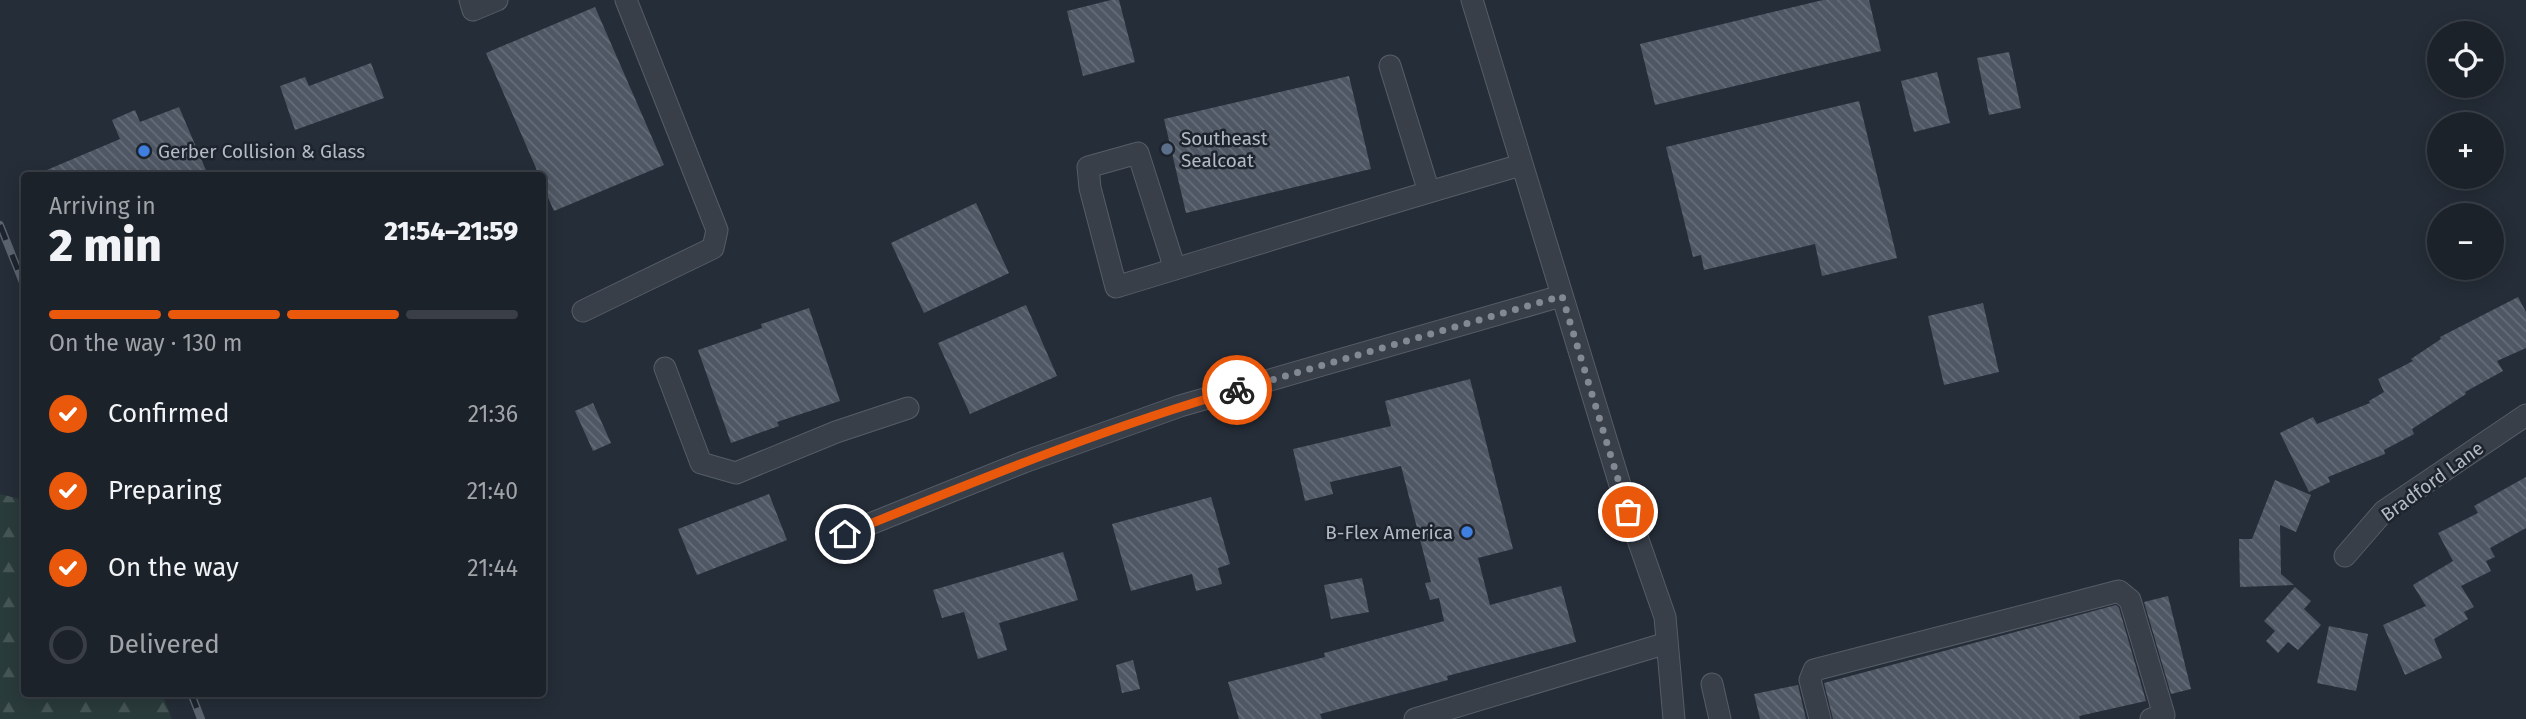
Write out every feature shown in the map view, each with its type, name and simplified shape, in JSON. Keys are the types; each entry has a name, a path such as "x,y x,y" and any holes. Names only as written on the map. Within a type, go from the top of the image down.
{"street":[{"path":"470,0 473,10 497,0"},
{"path":"583,311 713,248 717,230 626,0"},
{"path":"1472,0 1628,512 1665,617 1674,719"},
{"path":"1390,66 1429,192"},
{"path":"1175,269 1138,153 1088,167 1090,188 1116,286 1175,269 1521,165"},
{"path":"845,534 1024,462 1180,406 1562,296"},
{"path":"665,368 701,463 736,473 836,432 908,408"},
{"name":"Bradford Lane","path":"2345,555 2385,512 2526,415"},
{"path":"1821,719 1810,680 1814,670 2119,591 2130,600 2160,718"},
{"path":"1415,719 1667,643"},
{"path":"1712,684 1720,719"}],"green space":[{"path":"0,494 21,499 21,697 164,697 172,719 0,719"}],"building":[{"path":"1119,0 1135,62 1083,76 1067,11"},
{"path":"1823,0 1869,0 1881,51 1655,105 1640,44"},
{"path":"595,7 664,165 554,211 546,193 546,172 538,172 486,53"},
{"path":"2009,52 2021,108 1989,115 1977,58"},
{"path":"371,63 384,98 295,130 280,86 305,77 309,86"},
{"path":"1937,72 1950,123 1914,132 1901,81"},
{"path":"1349,76 1371,169 1186,213 1164,119"},
{"path":"1859,101 1897,258 1822,276 1815,244 1704,270 1701,255 1693,257 1666,147"},
{"name":"Gerber Collision & Glass","path":"179,107 207,172 42,172 120,139 112,120 135,110 140,122"},
{"path":"976,203 1009,273 924,313 891,243"},
{"path":"2518,297 2526,312 2526,348 2497,361 2503,371 2465,392 2466,394 2412,429 2414,434 2384,450 2385,454 2328,477 2330,482 2309,492 2280,433 2313,417 2317,424 2370,403 2369,401 2384,392 2378,379 2413,361 2411,359 2441,339 2440,337"},
{"path":"1983,303 1999,372 1944,385 1928,316"},
{"path":"1026,305 1057,376 970,414 938,343"},
{"path":"809,308 840,401 777,422 779,426 731,443 698,350"},
{"path":"1470,379 1513,549 1478,558 1490,605 1561,586 1576,642 1447,676 1448,680 1320,714 1322,719 1239,719 1228,682 1325,657 1324,653 1444,621 1439,598 1430,600 1425,583 1431,582 1401,466 1330,482 1333,494 1305,501 1293,449 1391,426 1385,401"},
{"path":"593,403 611,443 593,451 575,411"},
{"path":"2526,477 2526,528 2490,548 2495,557 2486,561 2491,571 2461,586 2474,607 2464,612 2468,619 2434,639 2442,658 2405,675 2383,625 2426,606 2413,585 2453,561 2438,533 2478,513 2474,506"},
{"path":"2275,480 2311,495 2296,532 2280,525 2281,574 2294,585 2240,587 2239,539 2252,539"},
{"path":"769,494 787,540 697,575 678,529"},
{"path":"1211,497 1230,564 1218,568 1222,584 1196,591 1192,574 1131,591 1112,524"},
{"path":"1063,552 1078,600 999,623 1007,650 978,659 964,612 942,618 933,590"},
{"path":"1362,578 1369,612 1331,619 1324,585"},
{"path":"2295,587 2311,601 2304,609 2321,625 2298,650 2288,642 2278,653 2266,641 2275,631 2264,621"},
{"path":"2168,596 2191,689 2171,694 2144,602"},
{"path":"2116,605 2146,701 2079,716 2080,719 1833,719 1824,683"},
{"path":"2329,626 2368,634 2356,691 2317,683"},
{"path":"1133,660 1140,689 1122,693 1116,665"},
{"path":"1798,685 1806,719 1760,719 1754,694"}],"railway":[{"path":"0,225 21,278"},
{"path":"193,697 201,719"}],"way so far":[{"path":"1237,390 1562,296 1628,512"}],"place":[{"name":"Southeast Sealcoat","path":"1167,149"},
{"name":"Gerber Collision & Glass","path":"144,151"},
{"name":"B-Flex America","path":"1467,532"}],"route":[{"path":"845,534 1024,462 1180,406 1237,390"}]}
